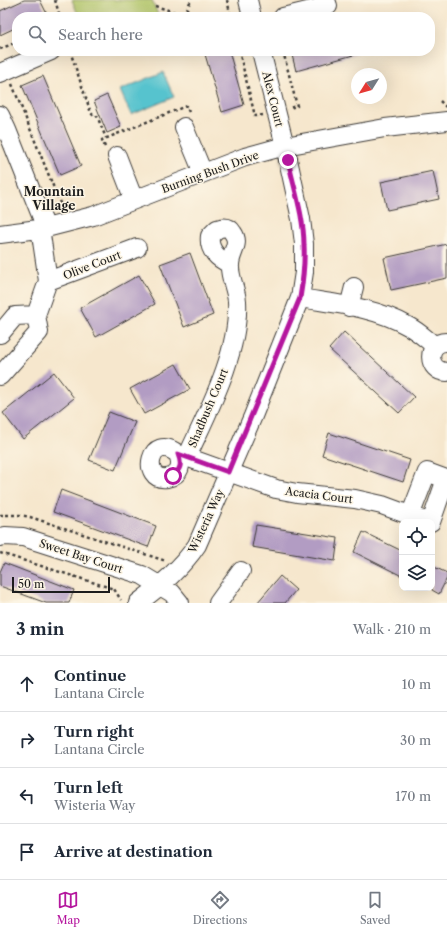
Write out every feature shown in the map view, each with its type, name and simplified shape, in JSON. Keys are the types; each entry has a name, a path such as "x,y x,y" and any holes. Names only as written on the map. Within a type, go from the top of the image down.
{"street":[{"path":"248,0 251,12"},
{"path":"303,12 328,6 326,0"},
{"path":"3,72 40,56"},
{"name":"Alex Court","path":"262,56 285,146"},
{"name":"Burning Bush Drive","path":"0,234 43,228 93,216 245,156 285,146 385,128 447,121"},
{"path":"188,123 203,173"},
{"path":"0,376 39,332 36,315 48,282 43,228 2,125"},
{"name":"Wisteria Way","path":"130,602 160,585 188,558 197,545 300,298 304,272 304,244 301,219 285,146"},
{"path":"112,155 134,200"},
{"name":"Olive Court","path":"48,282 137,248"},
{"name":"Shadbush Court","path":"183,455 217,391 235,337 237,300 230,264"},
{"path":"349,307 354,287"},
{"path":"300,298 369,310 407,326 441,344 431,353 431,361 435,368 442,372 447,372"},
{"path":"0,334 15,316 36,315"},
{"name":"Acacia Court","path":"183,455 276,489 297,493 355,499 382,505 420,519"},
{"name":"Acacia Court","path":"410,516 427,472 446,480 431,519"},
{"name":"Sweet Bay Court","path":"0,536 23,538 142,575 172,593 180,603"},
{"path":"218,603 241,571"}],"path":[{"path":"55,0 59,12"},
{"path":"185,12 191,0"},
{"path":"228,0 230,12"},
{"path":"155,6 174,12"},
{"path":"0,49 12,44"},
{"path":"72,56 91,113 95,117 97,116 106,138"},
{"path":"240,56 254,116 266,114"},
{"path":"285,56 297,106 285,109"},
{"path":"3,72 62,208"},
{"path":"112,155 102,140 186,106 188,123"},
{"path":"0,515 15,514 30,517 165,560 167,565"},
{"path":"0,553 114,589 130,602"}],"green space":[{"path":"72,0 152,0 157,12 77,12"}],"water":[{"path":"163,72 174,97 131,115 120,90"}],"building":[{"path":"24,0 40,0 46,12 12,12 12,29 0,35 0,11"},
{"path":"205,56 230,56 244,105 222,112"},
{"path":"292,56 350,56 296,71"},
{"path":"43,76 81,166 60,175 22,85"},
{"path":"107,95 121,127 107,133 94,101"},
{"path":"433,171 439,199 387,210 381,182"},
{"path":"447,244 447,278 391,290 384,258"},
{"path":"190,253 213,315 184,327 160,264"},
{"path":"139,275 155,304 96,337 80,308"},
{"path":"344,332 414,397 399,413 329,349"},
{"path":"176,364 190,389 144,414 130,389"},
{"path":"54,372 74,398 23,439 3,413"},
{"path":"109,412 135,422 115,470 89,460"},
{"path":"329,433 410,460 403,482 322,455"},
{"path":"61,490 156,526 148,547 53,512"},
{"path":"256,525 338,538 335,561 252,547"},
{"path":"363,532 399,550 399,574 354,552"},
{"path":"4,563 74,590 69,603 46,603 0,586 0,572"},
{"path":"435,567 447,573 447,578 439,594 434,591 435,591"},
{"path":"280,576 296,590 285,603 257,603"}],"district":[{"name":"Mountain Village","path":"54,199"}],"route":[{"path":"173,476 179,470 181,462 178,454 228,472 300,298 304,272 304,244 301,219 288,160"}]}
